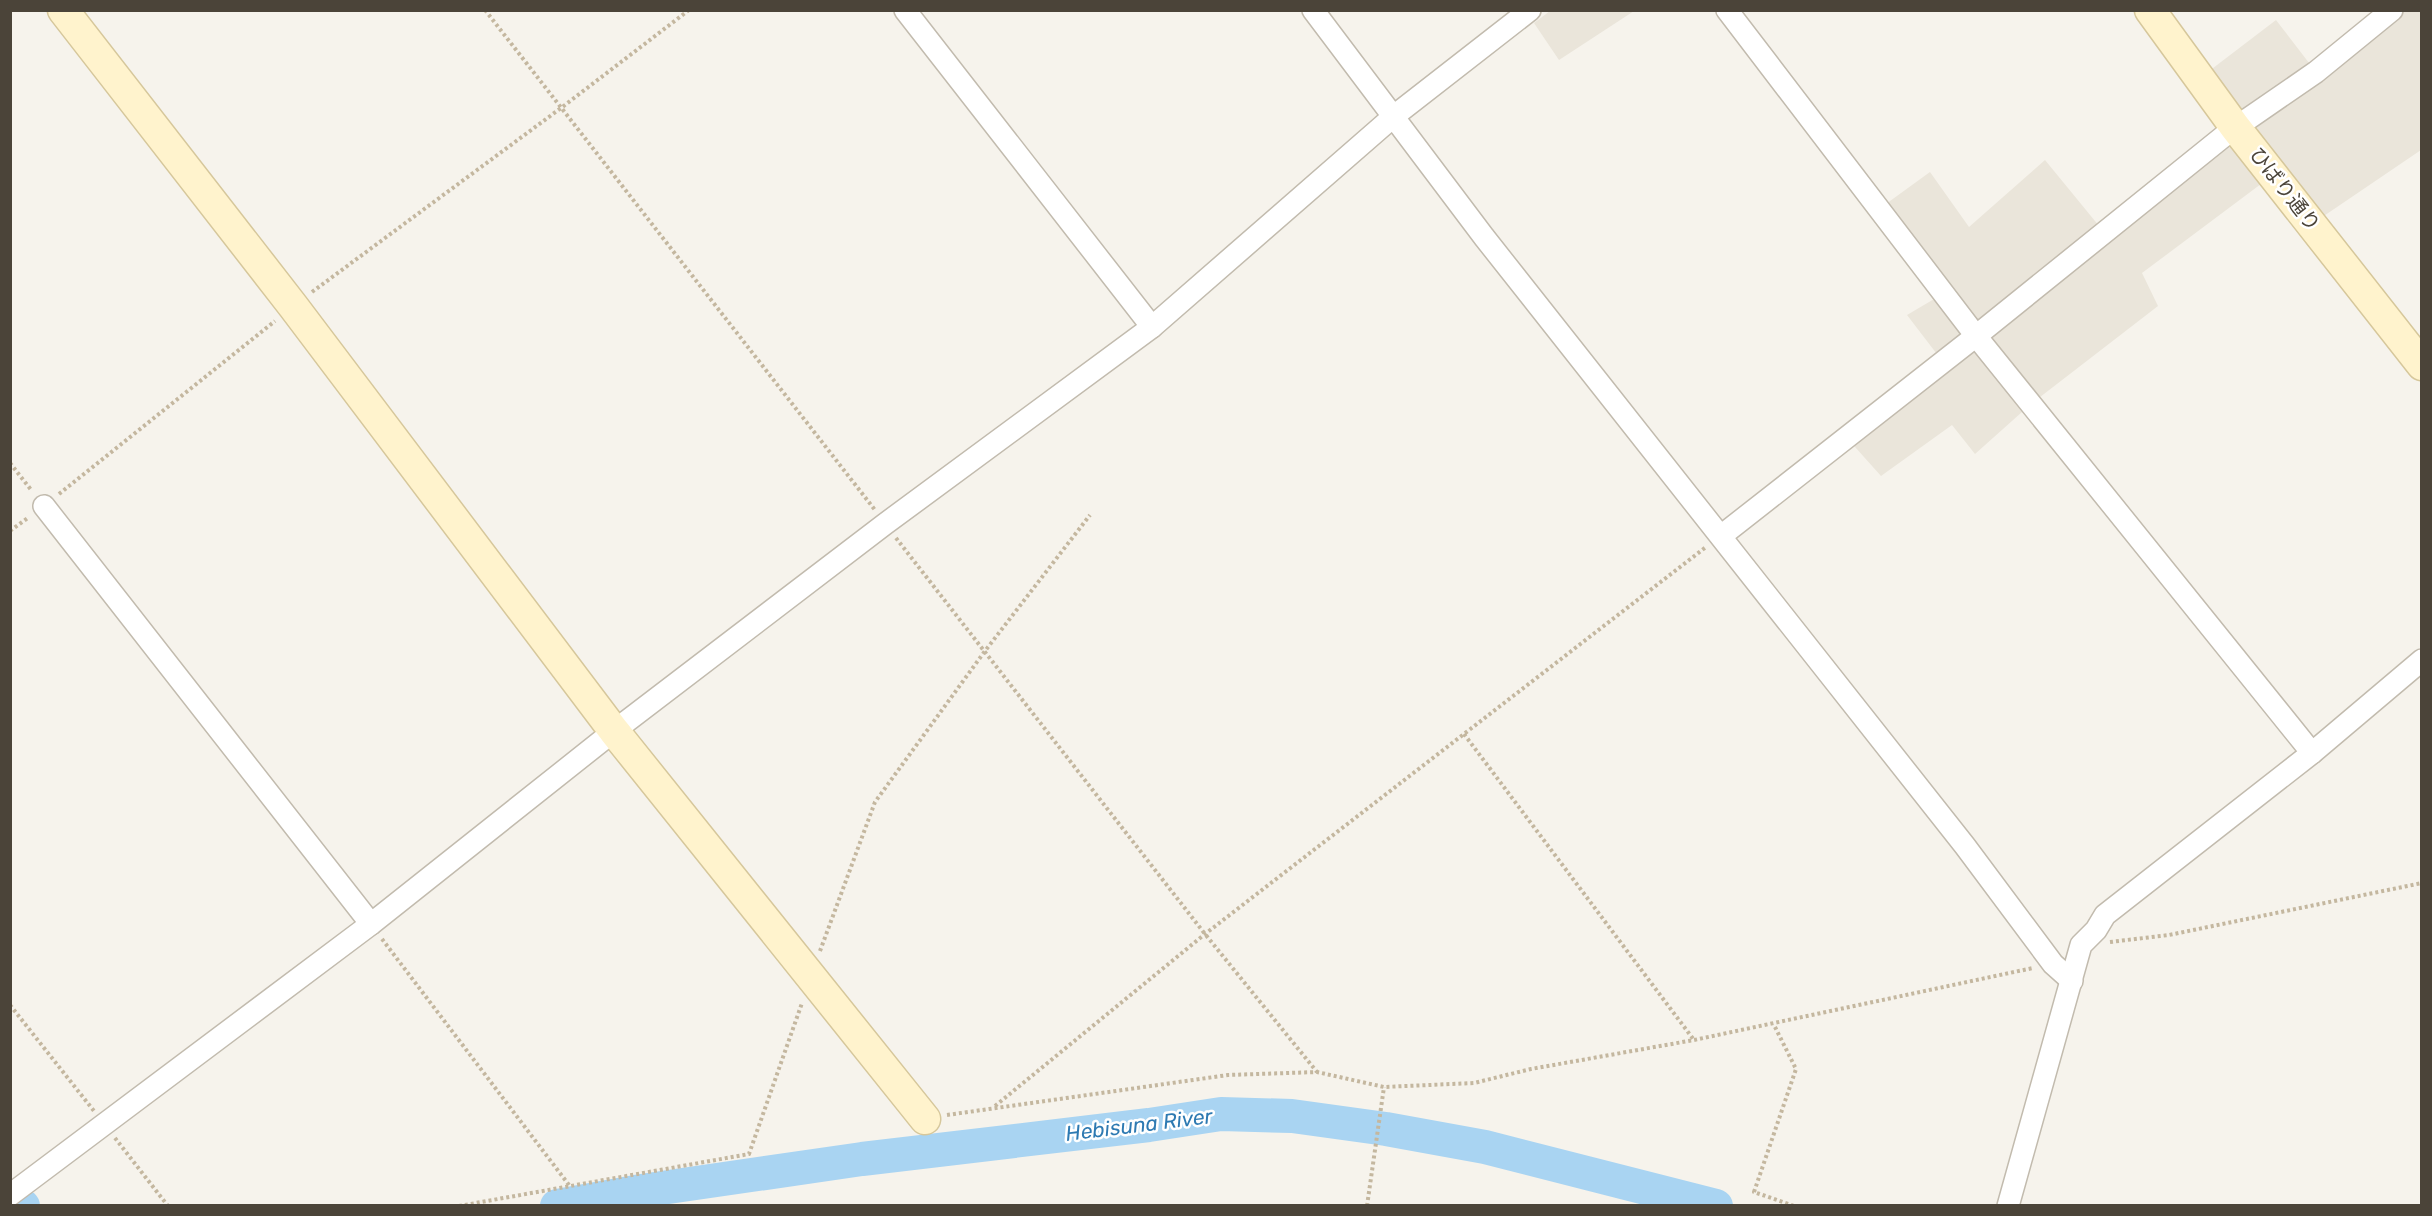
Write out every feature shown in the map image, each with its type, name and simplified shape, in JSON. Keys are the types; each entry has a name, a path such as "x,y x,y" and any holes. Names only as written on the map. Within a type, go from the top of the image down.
{"street":[{"path":"63,10 293,306 614,731 925,1119"},
{"path":"905,10 1152,327"},
{"path":"1313,10 1484,237 1965,846 2053,964 2072,981"},
{"path":"17,1189 371,924 614,731 885,524 1152,327 1394,116 1530,10"},
{"path":"1727,10 1976,336 2312,753"},
{"name":"ひばり通り","path":"2150,10 2235,127 2421,365"},
{"path":"1721,536 1976,336 2235,127 2316,72 2392,10"},
{"path":"44,506 371,924"},
{"path":"2008,1206 2081,945 2096,930 2105,915 2312,753 2421,660"}],"path":[{"path":"485,10 1205,934 1317,1072"},
{"path":"10,463 44,506 293,306 561,108 688,10"},
{"path":"459,1206 749,1154 875,802 985,651 1090,515"},
{"path":"995,1107 1205,934 1721,536"},
{"path":"1464,734 1694,1040"},
{"path":"2081,945 2169,935 2421,883"},
{"path":"371,924 569,1185"},
{"path":"925,1119 995,1107 1228,1075 1317,1072 1384,1087 1474,1083 1531,1069 1694,1040 2053,964"},
{"path":"10,1005 168,1206"},
{"path":"1775,1027 1796,1069 1754,1192 1794,1206"},
{"path":"1367,1206 1384,1087"}],"shaded area":[{"path":"1550,11 1634,11 1559,60 1534,23"},
{"path":"2401,11 2421,11 2421,150 2312,224 2273,175 2142,273 2158,306 2031,404 1975,454 1952,425 1881,476 1847,438 1943,362 1907,315 1946,292 1879,209 1930,172 1969,227 2045,160 2104,232 2235,127 2200,78 2276,20 2316,72"}],"waterway":[{"name":"Hebisuna River","path":"557,1206 641,1191 862,1159 1149,1125 1221,1114 1292,1116 1386,1129 1485,1147 1716,1206"},
{"name":"Hebisuna River","path":"10,1201 23,1206"}]}
